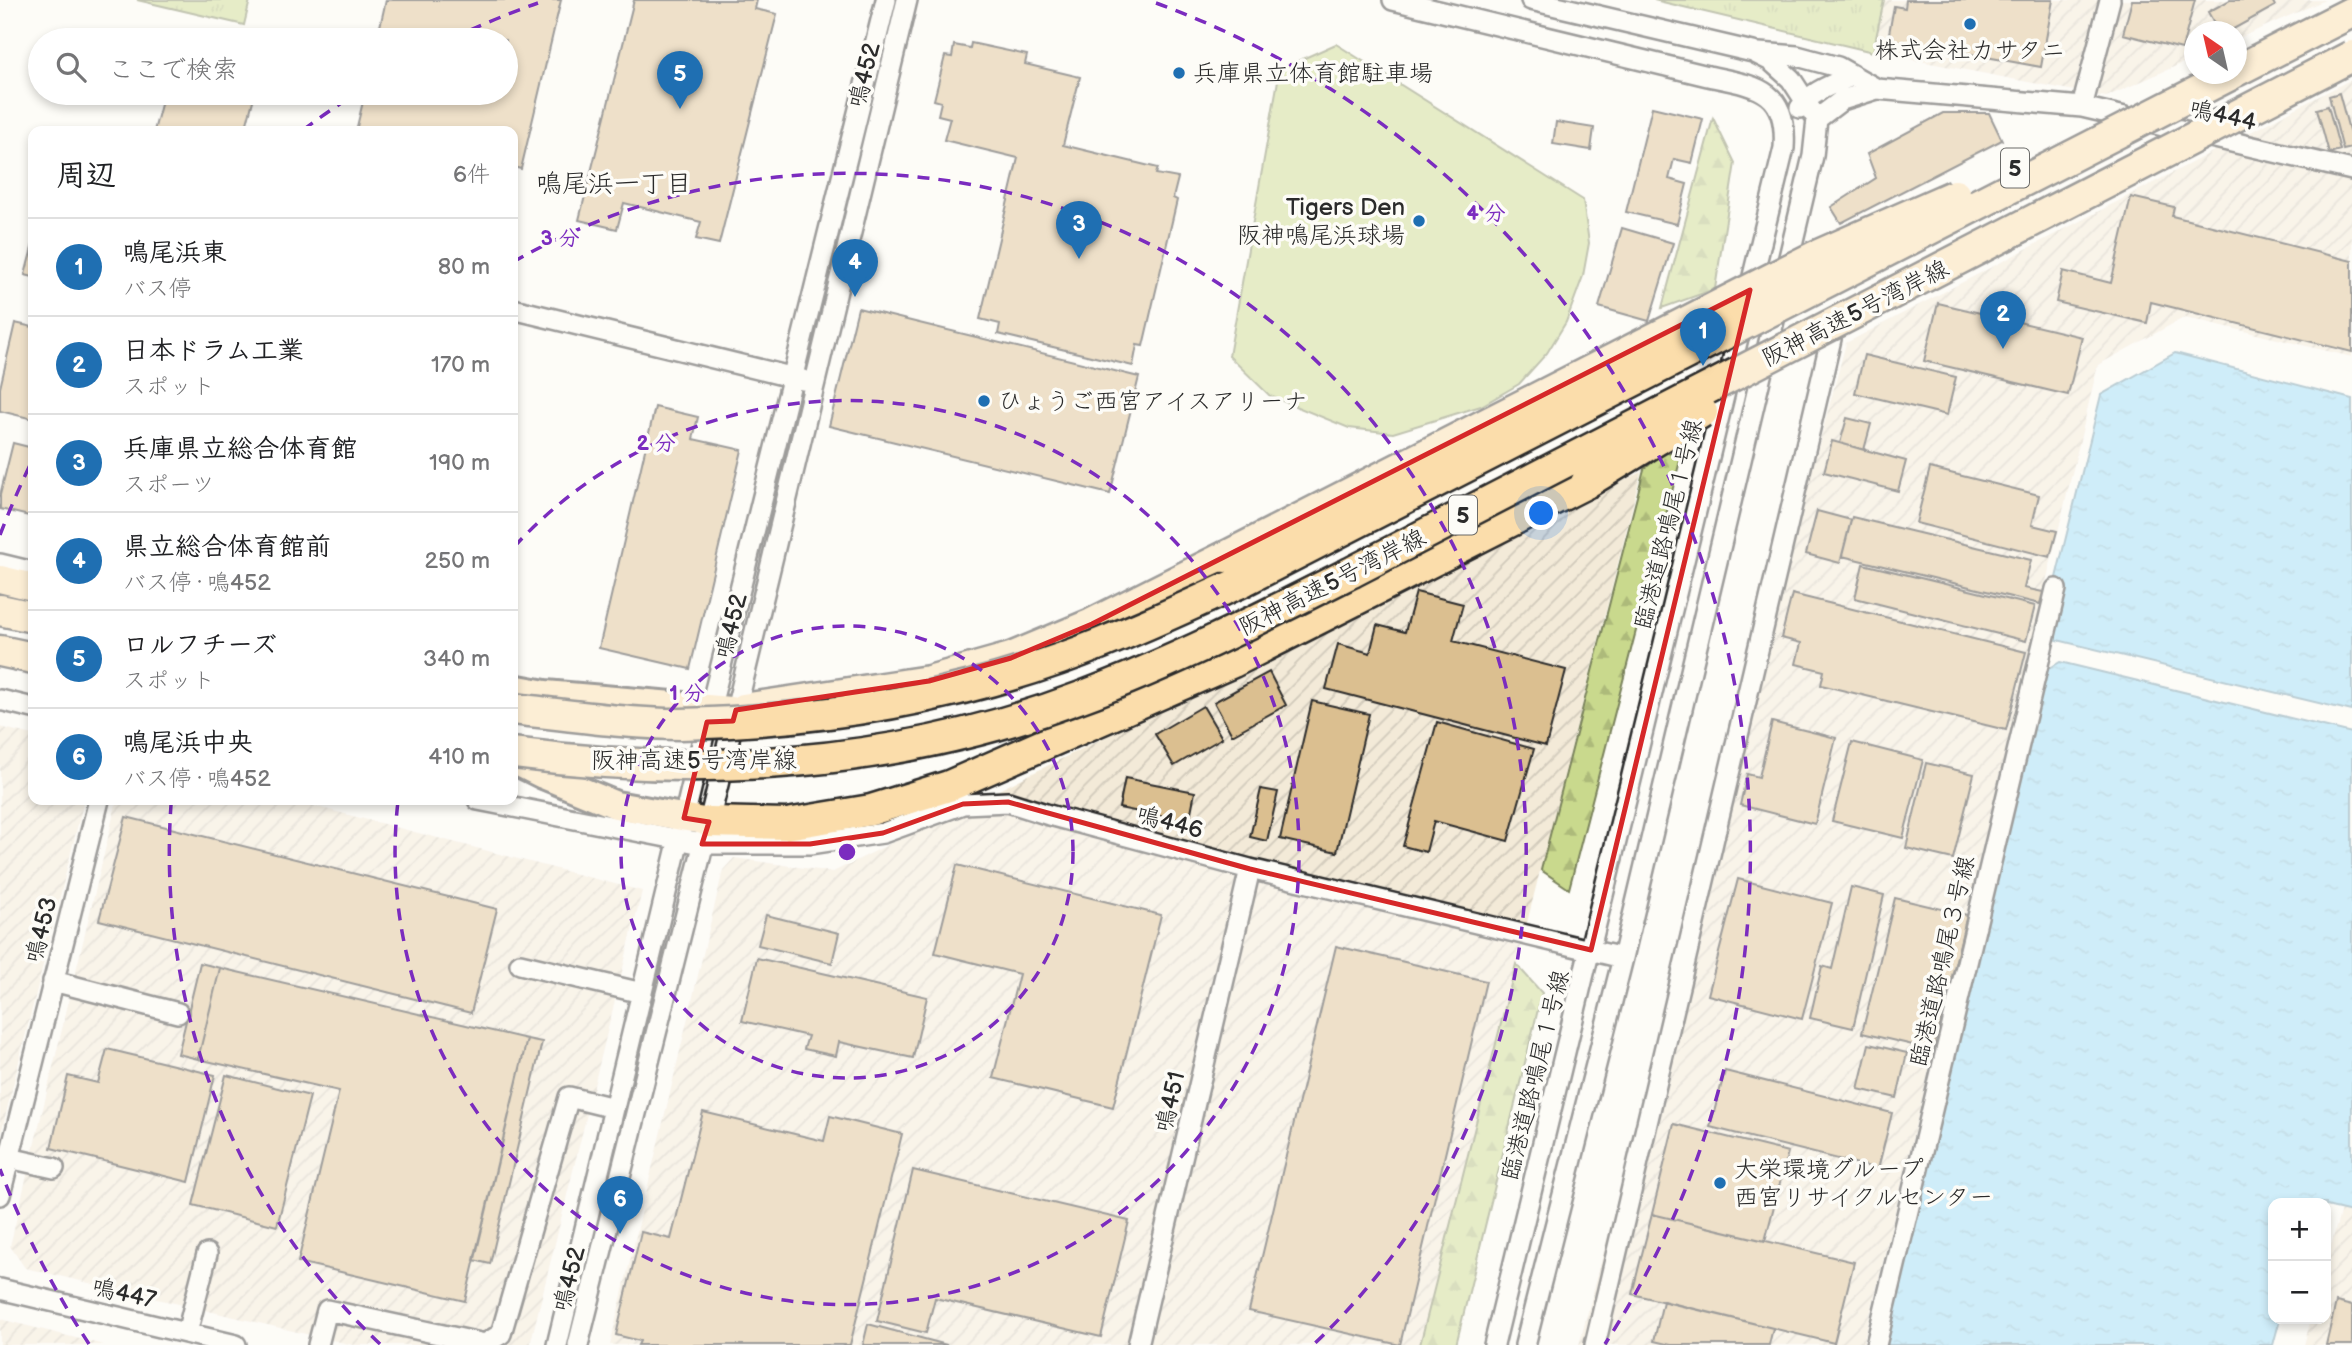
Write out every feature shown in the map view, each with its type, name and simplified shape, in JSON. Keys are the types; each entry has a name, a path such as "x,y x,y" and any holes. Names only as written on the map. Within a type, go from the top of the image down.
{"highway":[{"name":"5","path":"2247,57 2342,17"},
{"name":"阪神高速5号湾岸線","path":"2247,65 2342,17"},
{"name":"阪神高速5号湾岸線","path":"518,754 662,765 774,764 876,752 985,728 1079,698 1248,625 2352,56"},
{"name":"5","path":"723,710 929,681 1011,658 1091,624 1814,257 1994,178 2192,84"},
{"name":"阪神高速5号湾岸線","path":"518,709 678,724 782,719 902,702 969,687 1060,659 1154,622 1257,574 2211,84"},
{"name":"5","path":"693,830 788,824 871,810 949,786 1233,662 1586,483 1895,292"},
{"path":"0,610 28,616"},
{"path":"0,651 28,657"}],"main road":[{"path":"0,579 28,586"},
{"path":"518,689 545,694 723,710"},
{"path":"518,762 616,805 693,830"}],"street":[{"name":"鳴452","path":"723,710 792,377 886,0"},
{"name":"鳴452","path":"578,1345 693,830 723,710 815,382 907,0"},
{"path":"1393,0 1754,85 1772,98 1783,114 1785,130"},
{"path":"1531,0 1754,52 1797,56 1838,67 1877,89"},
{"path":"2082,107 2110,0"},
{"path":"1525,1345 1623,958 1813,156 1817,119 1791,79 1771,61 1754,52"},
{"path":"1785,130 1805,100 1852,75"},
{"path":"1817,119 1842,100 1877,89"},
{"name":"鳴444","path":"1877,89 2082,107 2352,170"},
{"name":"臨港道路鳴尾１号線","path":"1494,1345 1784,148 1785,130"},
{"path":"518,310 815,382"},
{"path":"1595,1345 1831,340"},
{"path":"0,564 28,571"},
{"name":"臨港道路鳴尾３号線","path":"1876,1345 2056,589"},
{"path":"0,700 28,707"},
{"name":"鳴446","path":"514,805 810,844 883,833 963,804 1009,802 1250,869 1623,958"},
{"name":"鳴453","path":"0,1195 98,805"},
{"name":"鳴452","path":"557,1345 642,993 693,830"},
{"name":"鳴451","path":"1138,1345 1250,869"},
{"path":"520,964 642,993"},
{"path":"53,982 178,1013"},
{"path":"318,1345 327,1310 485,1344 501,1334 569,1097 614,1108"},
{"path":"9,1157 54,1168"},
{"path":"187,1333 207,1254"},
{"name":"鳴447","path":"0,1289 236,1345"}],"highlighted area":[{"path":"1750,290 1591,950 1250,869 1008,802 963,804 883,833 810,844 702,844 709,822 684,818 707,722 733,721 736,710 929,681 1011,658 1092,624"}],"shaded area":[{"path":"1884,0 2325,0 2247,35 2247,21 2184,21 2184,62 2106,97 1873,52"},
{"path":"2352,79 2352,357 2185,317 2098,365 1863,1345 1579,1345 1846,343"},
{"path":"1641,472 1420,1345 610,1345 723,870 734,858 833,872"},
{"path":"0,727 28,734 28,805 83,805 0,1138"},
{"path":"116,805 310,805 642,891 530,1345 353,1345 25,1268 10,1246"},
{"path":"2341,1209 2352,1211 2352,1345 2304,1345 2310,1324 2331,1324 2331,1246"},
{"path":"0,1319 104,1345 0,1345"}],"green space":[{"path":"137,0 250,0 244,25"},
{"path":"1654,0 1884,0 1873,52"},
{"name":"Tigers Den 阪神鳴尾浜球場","path":"1336,44 1583,200 1589,243 1583,276 1566,322 1547,353 1519,384 1481,406 1393,433 1349,428 1270,396 1229,356 1280,69"},
{"path":"1713,118 1735,163 1715,289 1662,308"},
{"path":"1665,452 1681,457 1569,889 1541,870 1644,469"},
{"path":"1516,964 1542,993 1456,1345 1420,1345"}],"water":[{"path":"2175,353 2352,399 2352,711 2053,639 2050,602 2101,395"},
{"path":"2060,662 2352,733 2352,1212 2331,1207 2331,1198 2268,1198 2268,1324 2279,1324 2273,1345 1880,1345 2045,671"}],"building":[{"path":"386,0 561,0 521,169 518,168 518,126 357,126 362,105 518,105 518,28 380,28"},
{"path":"634,0 757,0 755,9 777,14 719,244 696,239 701,222 624,203 617,229 579,220"},
{"name":"株式会社カサタニ","path":"1906,0 2053,0 2041,67 1888,39 1894,6 1905,8"},
{"path":"2132,0 2195,0 2189,21 2184,21 2182,49 2123,34"},
{"path":"2230,0 2272,0 2275,6 2247,21 2213,21 2208,12"},
{"path":"971,43 1027,55 1025,64 1080,77 1063,145 1158,168 1156,174 1178,178 1173,198 1177,200 1143,346 1137,345 1133,366 998,334 1000,324 980,319 1018,158 944,140 950,118 938,115 941,102 934,100 945,56 952,57 954,45 970,48"},
{"path":"2339,93 2352,141 2352,148 2343,150 2329,96"},
{"path":"161,105 252,105 246,126 155,126"},
{"path":"2328,106 2340,150 2329,153 2317,109"},
{"path":"1652,107 1703,119 1692,163 1674,159 1669,179 1687,184 1677,224 1626,212"},
{"path":"1943,113 1989,113 2002,140 1841,223 1831,207 1876,178 1867,154"},
{"path":"1556,122 1594,128 1591,150 1553,144"},
{"path":"2131,197 2174,207 2172,216 2352,261 2352,352 2151,302 2147,323 2056,302 2063,271 2111,283"},
{"path":"1622,228 1673,243 1649,321 1599,307"},
{"path":"1938,303 2082,337 2068,395 1924,361"},
{"name":"ひょうご西宮アイスアリーナ","path":"858,308 1139,377 1110,494 829,426"},
{"path":"15,323 28,326 28,418 0,411 0,388"},
{"path":"1864,355 1956,377 1947,415 1855,393"},
{"path":"655,407 698,417 693,439 742,450 690,669 599,648"},
{"path":"1847,418 1871,424 1864,450 1840,443"},
{"path":"1832,441 1906,461 1898,491 1824,472"},
{"path":"13,443 28,447 28,516 0,509 0,495"},
{"path":"1930,468 2039,495 2032,525 2057,531 2050,557 1916,523"},
{"path":"1817,511 1851,520 1840,563 1806,554"},
{"path":"1852,517 2031,560 2024,588 2043,592 2040,604 1842,556"},
{"path":"1863,564 2035,606 2026,641 1855,598"},
{"path":"1416,592 1463,604 1453,641 1566,670 1546,746 1326,689 1338,644 1370,653 1377,625 1405,632"},
{"path":"1792,594 2026,652 2006,730 1821,685 1824,671 1796,664 1801,643 1781,638"},
{"path":"1269,672 1286,705 1232,735 1214,702"},
{"path":"1312,701 1369,714 1337,852 1280,839"},
{"path":"1203,706 1222,738 1174,766 1155,734"},
{"path":"1437,722 1534,749 1508,841 1434,821 1426,852 1403,846"},
{"path":"1772,722 1836,738 1815,824 1740,805 1747,774 1759,777"},
{"path":"1852,742 1923,760 1903,838 1832,821"},
{"path":"1926,763 1974,774 1953,859 1906,848"},
{"path":"1125,778 1195,792 1189,822 1119,808"},
{"path":"1261,789 1278,792 1267,841 1250,837"},
{"path":"126,817 497,909 471,1013 99,920"},
{"path":"957,865 1161,915 1113,1107 993,1078 1019,974 935,953"},
{"path":"1738,879 1832,903 1802,1019 1708,995"},
{"path":"1851,887 1884,895 1853,1028 1810,1018 1822,966 1832,969"},
{"path":"1895,898 1967,915 1934,1050 1862,1033"},
{"path":"766,915 839,933 832,963 758,945"},
{"path":"1336,946 1486,981 1400,1345 1249,1311"},
{"path":"757,958 927,997 913,1058 839,1042 836,1056 804,1049 808,1036 742,1021"},
{"path":"200,963 220,968 198,1059 178,1054"},
{"path":"220,968 527,1039 465,1301 298,1262 339,1091 198,1059"},
{"path":"527,1039 542,1042 490,1264 474,1260"},
{"path":"1869,1044 1907,1053 1897,1098 1858,1089"},
{"path":"107,1049 215,1075 189,1182 51,1148 68,1076 98,1083"},
{"path":"1725,1071 1892,1113 1878,1169 1710,1127"},
{"path":"226,1075 310,1096 277,1226 193,1205"},
{"path":"703,1112 824,1141 830,1116 902,1134 850,1345 638,1345 640,1341 616,1335 641,1232 671,1239"},
{"name":"大栄環境グループ 西宮リサイクルセンター","path":"1674,1124 1788,1152 1765,1241 1652,1214"},
{"path":"913,1170 1129,1221 1101,1337 935,1298 926,1333 877,1321"},
{"path":"1652,1214 1854,1262 1834,1343 1632,1294"},
{"path":"1663,1301 1773,1328 1769,1345 1671,1345 1654,1341"},
{"path":"2336,1302 2352,1306 2352,1345 2326,1345"},
{"path":"868,1324 947,1345 863,1345"}],"place":[{"name":"株式会社カサタニ","path":"1970,24"},
{"name":"兵庫県立体育館駐車場","path":"1179,73"},
{"name":"ロルフチーズ","path":"680,109"},
{"name":"Tigers Den 阪神鳴尾浜球場","path":"1419,221"},
{"name":"兵庫県立総合体育館","path":"1079,259"},
{"name":"県立総合体育館前","path":"855,297"},
{"name":"日本ドラム工業","path":"2003,349"},
{"name":"鳴尾浜東","path":"1703,366"},
{"name":"ひょうご西宮アイスアリーナ","path":"984,401"},
{"name":"大栄環境グループ 西宮リサイクルセンター","path":"1720,1183"},
{"name":"鳴尾浜中央","path":"620,1234"}],"district":[{"name":"鳴尾浜一丁目","path":"614,183"}]}
